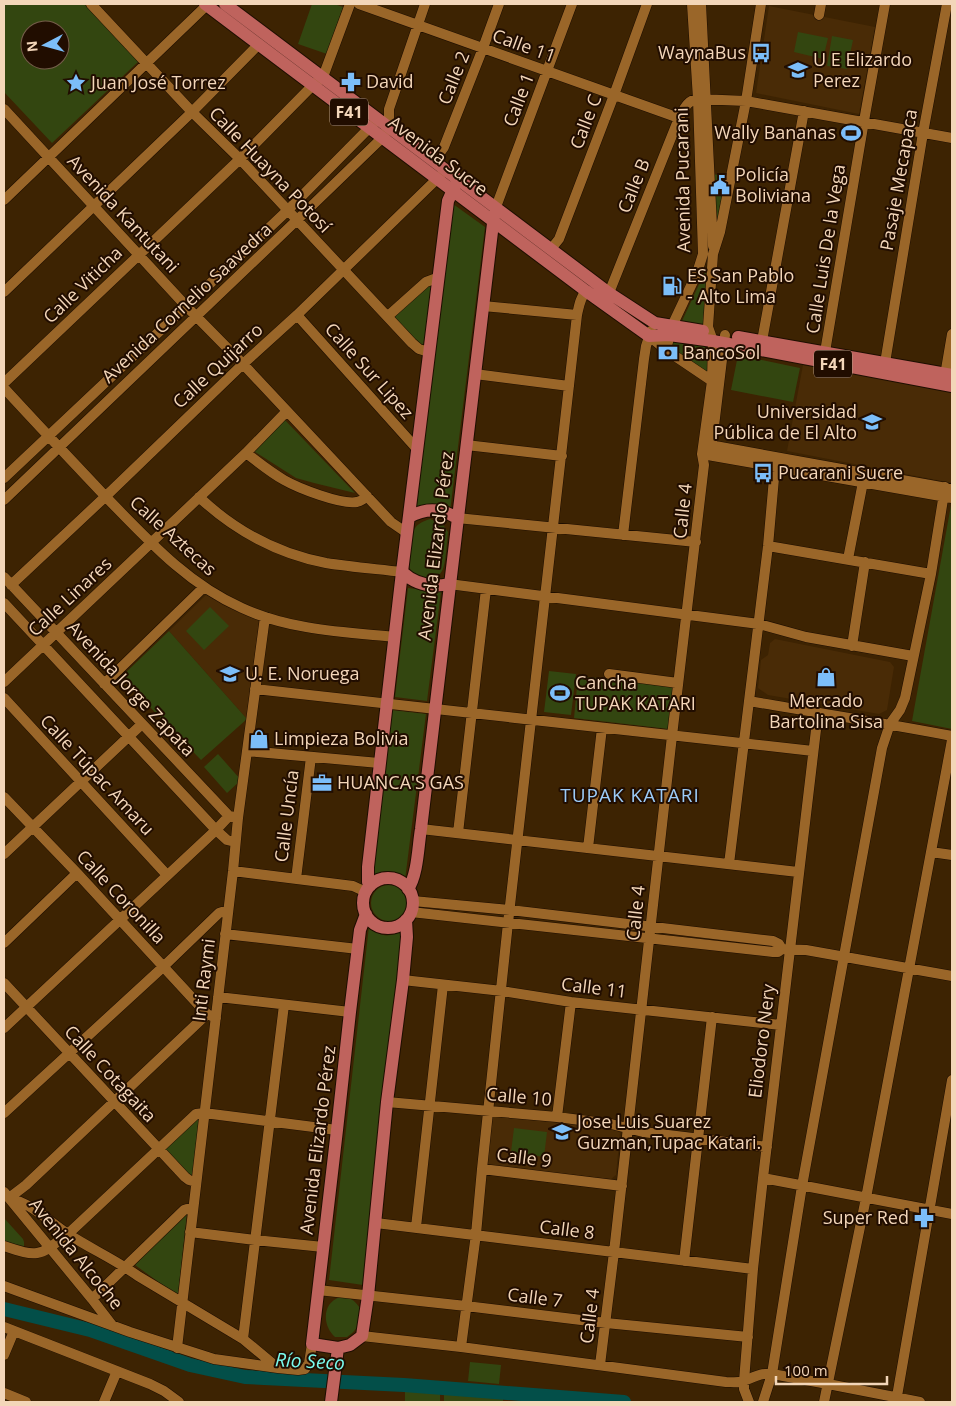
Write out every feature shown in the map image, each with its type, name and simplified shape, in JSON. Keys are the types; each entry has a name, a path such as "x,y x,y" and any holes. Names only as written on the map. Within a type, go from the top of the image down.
{"main road":[{"name":"Avenida Sucre","path":"206,4 259,44 318,81"},
{"name":"Avenida Sucre","path":"225,4 318,81 494,214 586,291 649,336"},
{"name":"Avenida Sucre","path":"386,132 434,161 442,174"},
{"name":"Avenida Elizardo Pérez","path":"368,889 368,867 379,763 408,517 448,201 456,184"},
{"name":"Avenida Sucre","path":"494,214 552,249 609,293"},
{"name":"Avenida Elizardo Pérez","path":"362,1336 403,980 412,884 421,829 494,214"},
{"name":"F41","path":"609,293 670,331 948,380"},
{"name":"F41","path":"649,336 670,331"},
{"name":"F41","path":"718,338 762,341 825,352 885,363 948,380"},
{"path":"408,517 420,512 436,510 457,518"},
{"path":"402,572 414,581 424,584 439,586 449,584"},
{"path":"388,878 397,880 410,906 394,928 384,928 371,922 363,905 368,889 378,880 388,878"},
{"name":"Avenida Elizardo Pérez","path":"312,1344 360,930 366,914"},
{"path":"312,1344 338,1348 350,1345 362,1336"},
{"path":"332,1402 338,1348"}],"street":[{"name":"Calle Huayna Potosí","path":"91,4 146,64 298,220 342,270 412,343 419,349 429,352"},
{"path":"4,200 206,4"},
{"path":"318,81 350,4"},
{"name":"Calle 11","path":"359,4 679,118"},
{"path":"386,132 389,109 424,4"},
{"name":"Calle 2","path":"434,161 444,146 499,4"},
{"name":"Calle 1","path":"494,214 572,4"},
{"name":"Calle C","path":"552,249 559,239 647,4"},
{"name":"Avenida Pucarani","path":"692,4 702,99 713,254"},
{"name":"Avenida Pucarani","path":"666,350 670,331 698,273 702,254 701,4"},
{"path":"702,254 713,254 720,232 746,101 762,4"},
{"path":"819,15 821,4"},
{"name":"Calle Luis De la Vega","path":"825,352 885,4"},
{"name":"Pasaje Mecapaca","path":"885,363 923,133 947,4"},
{"path":"4,292 192,112 259,44"},
{"name":"Calle Viticha","path":"4,383 240,159 318,81"},
{"path":"702,99 746,101 952,138"},
{"name":"Calle B","path":"609,293 679,118 689,102 702,99"},
{"name":"Avenida Kantutani","path":"4,109 196,317 243,364 391,522 407,533"},
{"name":"Avenida Cornelio Saavedra","path":"4,478 288,210 389,109"},
{"path":"762,341 804,111"},
{"name":"Avenida Cornelio Saavedra","path":"4,500 298,220 386,132"},
{"name":"Calle Quijarro","path":"7,581 106,496 442,174"},
{"name":"Calle 4","path":"600,1365 629,1128 678,683 715,383 718,338 708,327 713,254"},
{"path":"388,316 426,282 438,280"},
{"path":"461,1347 476,1234 508,923 577,315 582,295 586,291"},
{"path":"482,306 577,315"},
{"name":"Calle Sur Lipez","path":"297,315 417,449"},
{"path":"623,535 644,359 649,336 655,323"},
{"path":"948,380 952,334"},
{"path":"649,336 666,350 715,383"},
{"path":"475,374 569,386"},
{"name":"Calle Aztecas","path":"4,388 47,436 151,543 204,587 224,600 243,609 285,623 331,631 394,637"},
{"name":"Calle Linares","path":"4,682 246,453 287,411"},
{"path":"466,445 562,456"},
{"path":"707,450 775,467 863,482 948,493"},
{"path":"707,450 948,493"},
{"path":"246,453 278,476 306,490 349,502 356,502 367,496"},
{"path":"729,864 759,624 775,467"},
{"path":"848,560 863,482"},
{"path":"763,1402 772,1374 802,1186 882,748 890,724 900,710 905,698 948,493"},
{"path":"199,497 236,527 292,554 326,563 402,572"},
{"path":"457,518 696,542"},
{"path":"768,546 931,574"},
{"path":"852,646 865,562"},
{"name":"Avenida Jorge Zapata","path":"7,581 233,817"},
{"path":"449,584 759,624 806,637 913,656"},
{"path":"104,684 204,587"},
{"path":"458,833 486,588"},
{"name":"Avenida Jorge Zapata","path":"4,603 216,830 227,840 236,842"},
{"name":"Inti Raymi","path":"177,1348 204,1113 211,1016 218,997 233,871 236,842 233,817 247,750 265,617"},
{"path":"609,674 678,683"},
{"path":"255,689 813,751"},
{"name":"Calle Túpac Amaru","path":"4,698 167,875"},
{"path":"749,701 952,736"},
{"name":"Eliodoro Nery","path":"749,1402 744,1389 744,1381 753,1268 781,1025 786,949 798,872 818,713"},
{"path":"4,854 142,724"},
{"path":"588,848 602,728"},
{"path":"824,1402 866,1198 952,740"},
{"path":"247,750 311,758 379,763"},
{"name":"Calle Uncía","path":"296,878 311,758"},
{"name":"Calle Coronilla","path":"4,797 211,1016"},
{"path":"4,1028 167,875 233,817"},
{"path":"421,829 798,872"},
{"path":"931,852 952,855"},
{"path":"233,871 368,889"},
{"path":"4,943 77,873"},
{"path":"410,906 510,910 651,926 773,941 786,949"},
{"path":"410,906 508,923 773,952 786,949 806,950 952,976"},
{"path":"4,1113 219,913 228,911"},
{"path":"225,934 358,950"},
{"name":"Calle 11","path":"403,980 502,991 571,1002 781,1025"},
{"name":"Calle Cotagaita","path":"4,983 158,1149 189,1180 196,1182"},
{"path":"416,1227 443,985"},
{"path":"218,997 350,1012"},
{"path":"557,1117 571,1002"},
{"path":"243,1339 284,1005"},
{"path":"6,1195 26,1185 114,1102 211,1016"},
{"path":"684,1260 712,1018"},
{"path":"896,1400 952,1080"},
{"name":"Calle 10","path":"388,1102 557,1117 610,1124 643,1132 767,1147"},
{"path":"4,1246 23,1253 33,1254 50,1248 68,1234 196,1114 204,1113 337,1130"},
{"name":"Calle 9","path":"482,1169 622,1186"},
{"path":"763,1178 952,1214"},
{"path":"6,1195 22,1201 68,1234 243,1339 278,1368"},
{"name":"Avenida Alcoche","path":"6,1195 112,1325 177,1348 214,1358 298,1370 304,1369 309,1363 312,1344"},
{"path":"92,1299 184,1210 193,1209"},
{"name":"Calle 8","path":"376,1223 753,1268"},
{"path":"190,1232 323,1247"},
{"path":"4,1286 112,1325"},
{"name":"Calle 7","path":"318,1290 606,1323 748,1337"},
{"path":"4,1355 9,1329 118,1371 164,1391 179,1402"},
{"path":"362,1336 726,1382 744,1381 755,1375 772,1374 828,1384 896,1400 920,1402"},
{"path":"104,1402 118,1371"},
{"path":"4,1393 26,1402"}],"shaded area":[{"path":"769,6 875,27 859,114 756,93"},
{"name":"Universidad Pública de El Alto","path":"803,365 952,392 952,483 787,451"},
{"name":"U. E. Noruega","path":"206,595 212,595 257,618 259,622 247,719 169,631"},
{"name":"Mercado Bartolina Sisa","path":"775,639 890,662 894,667 887,710 879,714 768,695 758,688 761,660 768,655 770,643"},
{"path":"495,1115 618,1129 620,1133 616,1175 611,1179 486,1166 491,1117"}],"green space":[{"path":"4,4 84,4 139,61 52,143 4,92"},
{"path":"312,4 334,4 343,7 327,54 298,44"},
{"path":"798,32 828,38 823,59 794,52"},
{"path":"832,36 853,40 847,69 827,66"},
{"path":"713,174 727,177 718,235"},
{"path":"453,204 485,227 450,512 416,508"},
{"path":"708,265 711,265 703,325 684,323 682,321"},
{"path":"432,281 425,346 421,347 395,318 395,315"},
{"path":"674,341 710,347 708,371 706,372 671,348"},
{"path":"738,355 800,368 793,402 731,390"},
{"path":"283,418 355,493 296,478 252,450"},
{"path":"952,505 952,729 912,721"},
{"path":"430,519 442,523 448,532 442,571 434,578 429,579 418,577 409,565 413,532 416,526"},
{"path":"408,588 441,592 427,701 395,697"},
{"path":"210,607 229,626 204,650 186,631"},
{"path":"169,631 247,719 201,760 121,677"},
{"name":"Cancha TUPAK KATARI","path":"549,671 576,674 571,715 544,712"},
{"path":"578,676 674,686 669,729 574,718"},
{"path":"391,710 426,714 405,880 389,871 372,876"},
{"path":"218,754 241,780 227,793 204,767"},
{"path":"389,885 396,886 402,890 406,896 406,910 402,916 396,920 389,921 382,920 376,916 372,910 371,903 372,896 376,890 382,886"},
{"path":"369,926 382,935 394,934 404,929 363,1285 329,1280"},
{"path":"200,1115 193,1180 164,1149"},
{"path":"514,1128 547,1132 544,1157 511,1152"},
{"path":"187,1212 178,1296 135,1265"},
{"path":"4,1218 23,1239 24,1247 4,1242"},
{"path":"340,1297 352,1300 361,1309 358,1325 347,1337 335,1337 326,1321 327,1309 334,1300"},
{"path":"470,1362 501,1365 499,1384 468,1381"},
{"path":"405,1392 440,1392 440,1402 405,1402"},
{"path":"444,1393 503,1397 503,1402 444,1402"}],"waterway":[{"name":"Río Seco","path":"4,1309 90,1330 190,1365 245,1377 404,1385 624,1402"}],"place":[{"name":"WaynaBus","path":"761,53"},
{"name":"U E Elizardo Perez","path":"798,70"},
{"name":"David","path":"351,82"},
{"name":"Juan José Torrez","path":"76,83"},
{"name":"Wally Bananas","path":"851,133"},
{"name":"Policía Boliviana","path":"720,185"},
{"name":"ES San Pablo - Alto Lima","path":"672,286"},
{"name":"BancoSol","path":"668,353"},
{"name":"Universidad Pública de El Alto","path":"872,422"},
{"name":"Pucarani Sucre","path":"763,473"},
{"name":"U. E. Noruega","path":"230,674"},
{"name":"Mercado Bartolina Sisa","path":"826,677"},
{"name":"Cancha TUPAK KATARI","path":"560,693"},
{"name":"Limpieza Bolivia","path":"259,739"},
{"name":"HUANCA'S GAS","path":"322,783"},
{"name":"Jose Luis Suarez Guzman,Tupac Katari.","path":"562,1132"},
{"name":"Super Red","path":"924,1218"}],"district":[{"name":"TUPAK KATARI","path":"630,795"}]}
